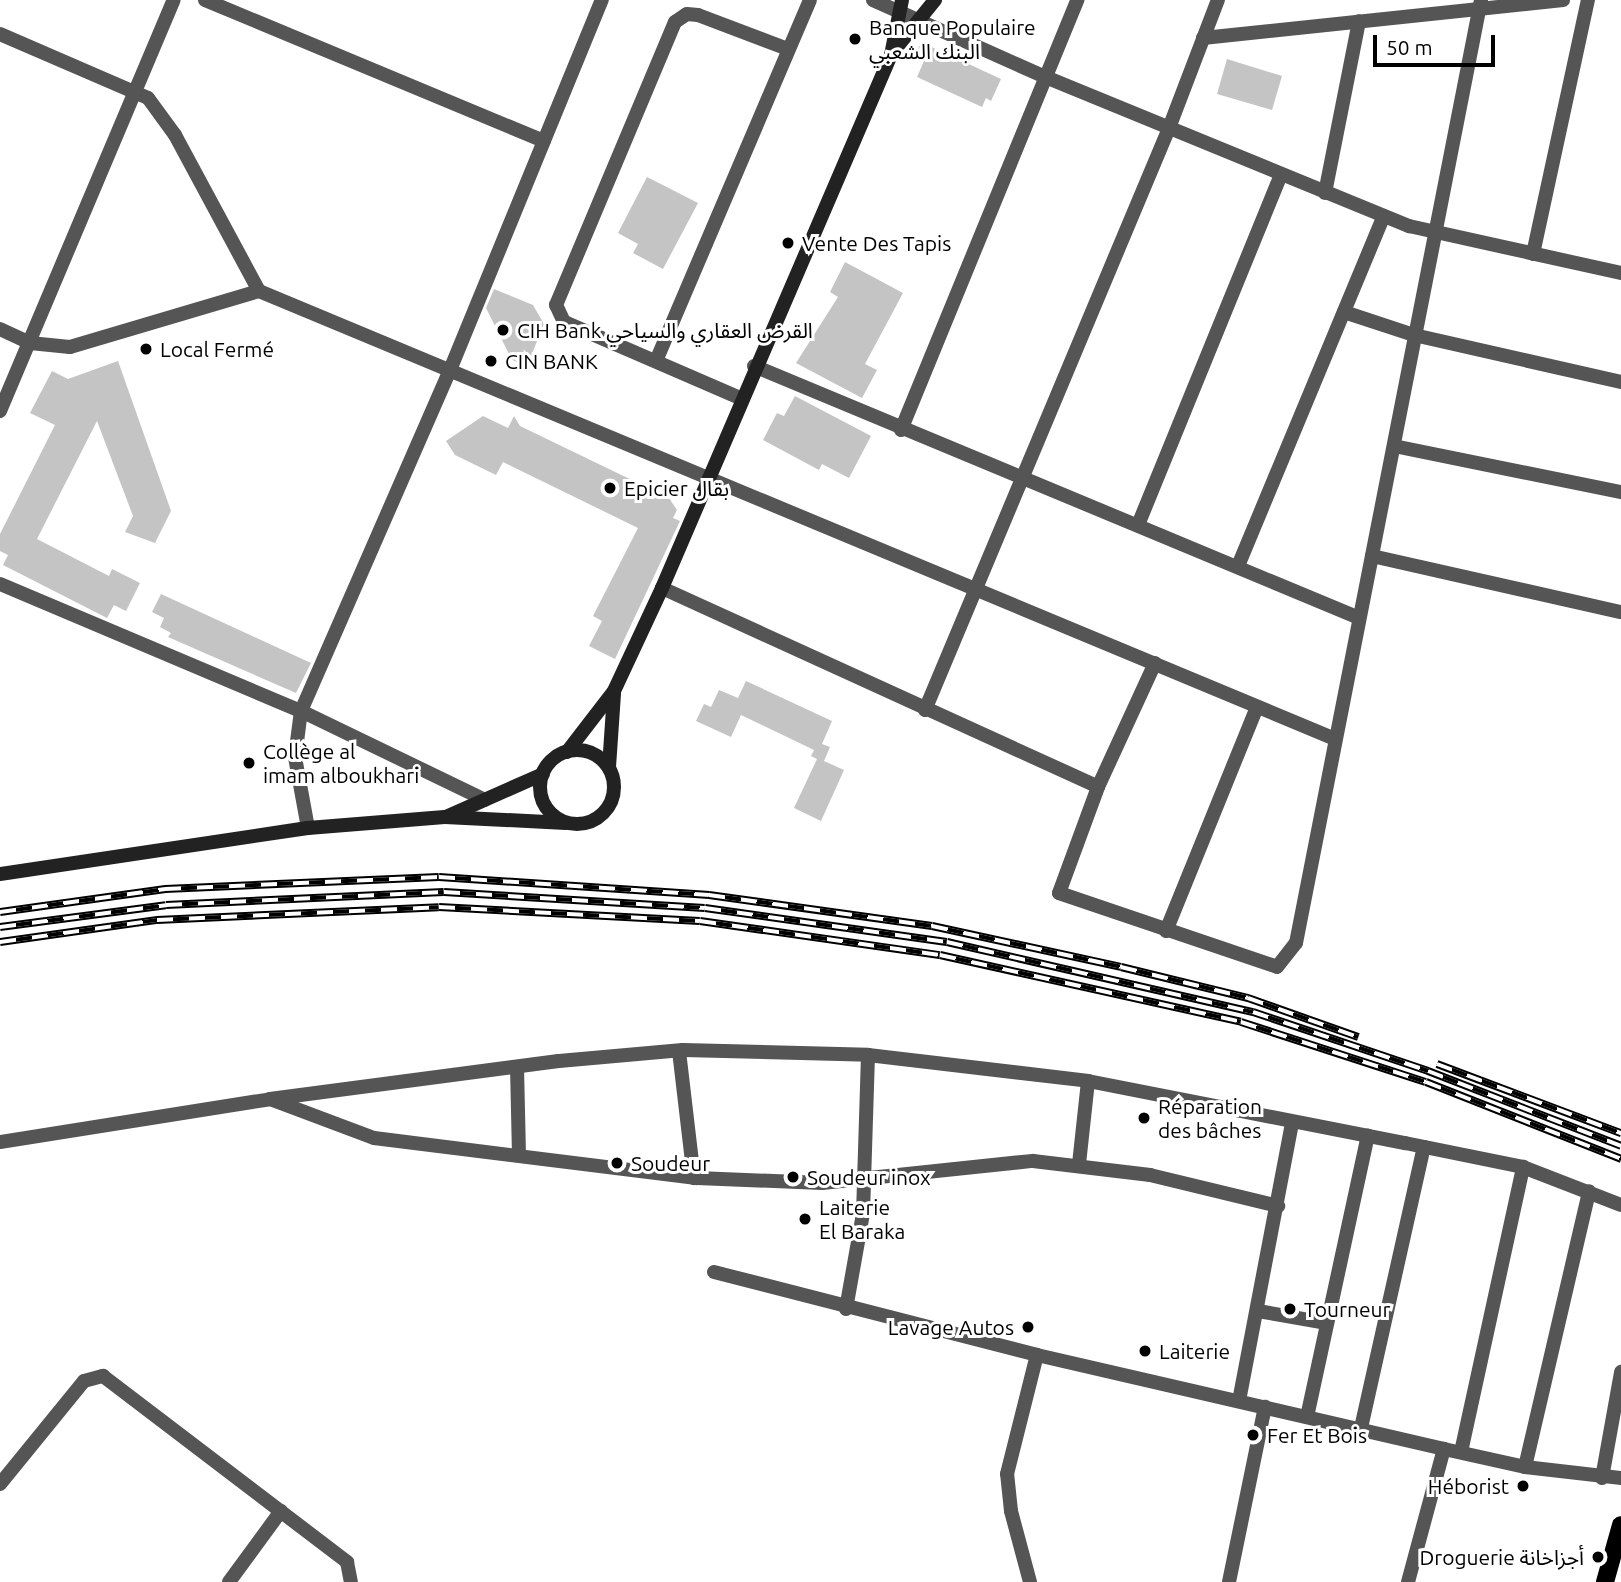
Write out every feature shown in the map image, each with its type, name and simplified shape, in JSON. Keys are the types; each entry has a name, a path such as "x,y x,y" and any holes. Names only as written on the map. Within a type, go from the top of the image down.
{"main road":[{"path":"1605,1582 1621,1525"}],"street":[{"path":"0,411 174,0"},
{"path":"205,0 544,141"},
{"path":"308,828 295,757 301,711 450,370 602,0"},
{"path":"656,361 810,0"},
{"path":"873,0 902,6 918,20 1044,76 1382,216 1435,233 1621,273"},
{"path":"891,55 935,0"},
{"path":"901,430 1077,0"},
{"path":"925,710 1169,128 1218,0"},
{"path":"1203,38 1359,21 1480,4 1563,0"},
{"path":"1533,254 1588,0"},
{"path":"1155,663 1098,787 1059,893 1268,967 1285,962 1296,943 1333,738 1372,556 1480,4"},
{"path":"566,822 552,814 542,800 543,775 550,762 567,752 614,691 662,588 740,398 891,55 902,6"},
{"path":"740,398 564,322 556,312 670,28 691,13 788,49"},
{"path":"1325,193 1359,21"},
{"path":"0,34 137,90 166,119 259,291"},
{"path":"1138,525 1281,175"},
{"path":"1238,566 1382,216"},
{"path":"0,330 30,343 69,346 259,291 1333,738"},
{"path":"1344,312 1414,335 1621,382"},
{"path":"754,366 901,430 1238,566 1359,618"},
{"path":"1394,446 1621,492"},
{"path":"1372,556 1621,612"},
{"path":"0,584 301,711 485,800"},
{"path":"662,588 1098,787"},
{"path":"0,874 308,828 445,817 590,822 607,810 615,787 608,767 614,691"},
{"path":"1166,931 1257,707"},
{"path":"567,752 591,753 608,767"},
{"path":"445,817 543,775"},
{"path":"679,1051 694,1178"},
{"path":"0,1142 270,1099 517,1067 679,1051 868,1055 1088,1081 1424,1147 1523,1167 1621,1205"},
{"path":"846,1309 866,1180 868,1055"},
{"path":"517,1067 519,1154"},
{"path":"1079,1164 1088,1081"},
{"path":"270,1099 374,1138 519,1154 694,1178 767,1184 866,1180 987,1163 1079,1164 1150,1175 1278,1206"},
{"path":"1239,1401 1292,1122"},
{"path":"1307,1417 1367,1136"},
{"path":"1361,1428 1424,1147"},
{"path":"1461,1452 1523,1167"},
{"path":"1525,1467 1589,1191"},
{"path":"714,1272 846,1309 1037,1355 1525,1467 1602,1478 1621,1478"},
{"path":"1258,1311 1327,1323"},
{"path":"1030,1582 1011,1511 1007,1474 1037,1355"},
{"path":"1602,1478 1621,1372"},
{"path":"0,1484 84,1381 103,1376 346,1562 351,1582"},
{"path":"1229,1582 1265,1407"},
{"path":"1408,1582 1444,1448"},
{"path":"229,1582 281,1511"}],"building":[{"path":"921,42 1001,79 991,101 986,98 982,107 917,77 924,61 915,56"},
{"path":"1227,59 1282,76 1272,110 1217,94"},
{"path":"647,177 698,203 663,269 633,253 638,244 618,233"},
{"path":"845,262 903,293 865,364 877,370 862,398 796,363 838,297 830,292"},
{"path":"494,289 533,305 544,324 527,366 512,360 486,308"},
{"path":"118,361 171,511 155,543 125,532 133,516 97,421 37,539 109,576 112,569 140,583 126,611 114,605 107,618 3,565 8,555 0,551 0,534 55,425 30,413 52,371 68,379"},
{"path":"795,396 871,436 849,478 822,464 819,470 763,440 777,413 784,416"},
{"path":"483,416 508,428 514,416 520,426 669,498 677,510 673,518 680,521 615,659 589,646 602,621 593,616 638,528 503,462 496,475 455,455 446,441"},
{"path":"161,594 311,663 296,693 168,637 171,633 160,627 164,618 152,612"},
{"path":"746,681 832,721 822,744 830,747 824,761 844,770 821,821 794,808 817,759 811,756 814,750 741,715 731,737 696,721 704,704 711,707 719,690 738,698"}],"railway":[{"path":"0,912 165,889 439,877 709,895 932,926 1121,967 1248,998 1358,1037"},
{"path":"0,927 166,905 444,892 705,908 947,942 1253,1012 1428,1071 1621,1146"},
{"path":"0,942 157,920 439,907 700,921 940,955 1241,1022 1426,1082 1621,1159"},
{"path":"1437,1064 1621,1133"}],"place":[{"name":"Banque Populaire البنك الشعبي","path":"855,39"},
{"name":"Vente Des Tapis","path":"788,243"},
{"name":"CIH Bank القرض العقاري والسياحي","path":"503,330"},
{"name":"Local Fermé","path":"146,349"},
{"name":"CIN BANK","path":"491,361"},
{"name":"Epicier بقال","path":"610,488"},
{"name":"Collège al imam alboukhari","path":"249,763"},
{"name":"Réparation des bâches","path":"1144,1118"},
{"name":"Soudeur","path":"617,1163"},
{"name":"Soudeur inox","path":"793,1177"},
{"name":"Laiterie El Baraka","path":"805,1219"},
{"name":"Tourneur","path":"1290,1309"},
{"name":"Lavage Autos","path":"1028,1327"},
{"name":"Laiterie","path":"1145,1351"},
{"name":"Fer Et Bois","path":"1253,1435"},
{"name":"Héborist","path":"1523,1486"},
{"name":"Droguerie أجزاخانة","path":"1598,1557"}]}
